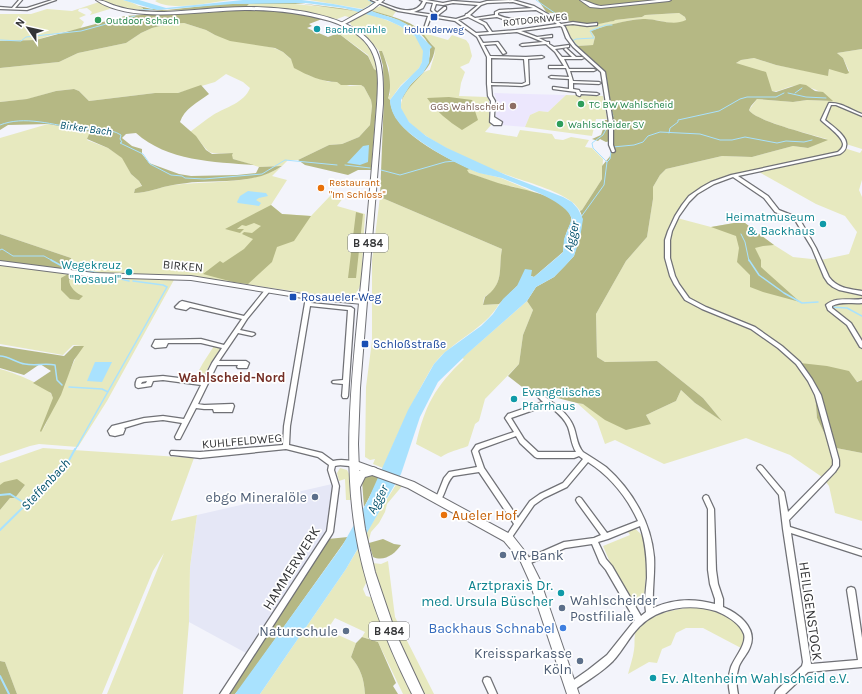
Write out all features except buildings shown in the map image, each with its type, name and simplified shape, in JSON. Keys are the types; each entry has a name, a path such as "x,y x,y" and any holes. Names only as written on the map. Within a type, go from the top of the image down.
{"main road":[{"name":"B 484","path":"98,0 115,8 139,12 266,9 306,14 341,24 353,30 367,40 374,49 380,68 380,104 355,395 354,464 360,528 368,564 390,632 418,694"},
{"path":"582,0 592,6 601,7 669,0"},
{"path":"341,24 381,1"},
{"name":"BIRKEN","path":"0,263 94,275 191,278 309,300 363,302"},
{"path":"354,464 412,485 508,538 516,546 526,562 544,607 572,690"},
{"path":"356,493 357,482 362,474 374,471"}],"street":[{"path":"13,8 21,0"},
{"path":"0,8 31,8 55,0"},
{"path":"372,0 381,1 396,9 456,20 476,34 484,44 489,57 490,96 493,101 493,118"},
{"path":"421,0 443,4 452,1 480,4 504,1 518,2 537,8 550,17 561,26 573,44 603,72 611,123 611,145 613,151"},
{"path":"410,12 422,7 425,1"},
{"path":"434,16 432,10 435,3"},
{"path":"456,20 467,15 480,4"},
{"path":"425,27 434,16 445,8"},
{"path":"496,16 499,11 537,8"},
{"path":"467,15 485,24 491,32"},
{"path":"475,19 496,16 521,19 550,17"},
{"name":"ROTDORNWEG","path":"476,34 573,24 596,24"},
{"path":"516,31 538,38 554,48 562,58 567,69 571,80 571,89"},
{"path":"538,38 551,36"},
{"path":"521,39 523,45 548,43"},
{"path":"484,44 497,42 504,53"},
{"path":"554,48 567,48 575,58"},
{"path":"489,57 526,58 542,56"},
{"path":"490,84 522,85 528,83 526,58"},
{"path":"562,58 582,58"},
{"path":"550,67 594,70"},
{"path":"551,77 598,83"},
{"path":"554,88 571,89 578,91 579,94 597,94"},
{"path":"785,519 836,466 836,460 818,395 803,368 787,352 761,333 687,299 681,291 668,264 666,248 667,240 677,216 695,194 713,184 734,176 839,153 844,148 845,144 842,137 823,120 829,106 836,104 847,110 862,114"},
{"path":"734,176 766,197 777,211 797,219 806,237 816,251 827,280 833,286 845,291 862,293"},
{"path":"178,438 185,421 215,363 245,318 267,291"},
{"path":"286,447 287,426 309,300 351,309 345,396"},
{"path":"862,301 833,302 829,306 852,327 862,346"},
{"path":"189,305 245,318"},
{"path":"237,331 252,334"},
{"path":"166,341 201,341 226,347"},
{"path":"215,363 241,364"},
{"path":"150,380 164,378 204,383"},
{"path":"335,382 346,382"},
{"path":"538,394 566,418 580,453 602,468 624,493 642,522 645,529 649,551 650,566 647,601 650,614"},
{"path":"548,402 508,418 522,441 537,455 574,455 580,453"},
{"path":"194,406 217,407"},
{"path":"120,427 144,420 163,418 185,421"},
{"path":"518,433 476,449 476,456 481,468 518,524"},
{"name":"KUHLFELDWEG","path":"173,453 200,456 286,447 320,455 332,464"},
{"path":"508,538 532,503 542,496 565,485 588,458"},
{"path":"332,464 339,462 354,464"},
{"name":"HAMMERWERK","path":"224,694 330,532 336,486 331,470 332,464"},
{"path":"438,499 448,476 451,474 481,468"},
{"name":"HEILIGENSTOCK","path":"760,468 782,494 807,662 806,668 779,694"},
{"path":"706,498 711,509 712,570 720,608"},
{"path":"579,500 606,537"},
{"path":"526,562 564,545 594,541 642,522"},
{"path":"786,529 862,553"},
{"path":"594,541 604,562 640,621"},
{"path":"806,668 862,663 851,590"},
{"path":"572,690 609,658 640,621 658,610 685,603 720,608 737,619 746,630 748,638 746,648 734,668 734,694"},
{"path":"488,681 493,694"}],"shaded area":[{"name":"GGS Wahlscheid","path":"494,93 566,95 548,112 539,111 530,115 525,127 502,125 503,121 496,117 497,101"},
{"path":"332,484 334,492 328,533 283,602 246,653 189,622 190,567 197,515"}],"green space":[{"path":"100,0 123,0 152,11 123,8"},
{"path":"231,0 172,6 155,1"},
{"path":"309,0 372,1 371,4 363,9"},
{"path":"538,0 862,0 862,49 837,53 843,58 849,73 846,74 829,69 828,76 776,65 754,58 741,60 736,63 766,72 772,91 776,92 800,84 806,85 815,91 823,92 833,101 807,100 793,102 757,99 749,110 762,119 828,140 808,148 793,146 752,157 722,156 666,169 660,175 653,187 653,199 647,237 626,261 596,314 597,357 605,362 657,361 703,398 722,421 695,403 681,390 676,401 646,415 651,424 626,430 605,420 583,404 526,390 508,376 519,364 523,335 533,310 527,301 536,287 554,277 574,256 581,230 582,216 580,211 602,179 602,166 611,155 614,124 603,70 577,46 593,45 595,37 591,31 617,23 643,19 675,23 686,20 685,17 679,13 645,15 642,17 615,20 585,26 572,23 554,13 547,13"},
{"path":"99,2 113,8 90,15 92,12 87,8 79,9 78,11 86,15 79,18 84,22 80,29 58,33 36,40 0,41 0,14 31,14 47,9 72,11"},
{"path":"284,2 304,4 249,4 246,7 162,11 143,9 138,6 167,10 221,4"},
{"path":"284,3 360,12 352,18 345,16 337,19 284,9 246,7 249,4"},
{"path":"305,4 342,9 362,12"},
{"path":"383,5 397,10 392,17 370,10"},
{"path":"235,9 302,13 322,19 309,24 312,26 307,28 328,37 338,33 368,56 374,69 377,71 378,83 371,170 358,170 348,175 305,165 298,160 329,145 342,144 359,137 370,125 372,106 371,100 364,87 361,85 341,85 337,82 315,78 294,68 291,59 283,52 275,48 230,41 206,30 184,23 168,24 152,28 126,43 78,53 59,62 0,68 0,41 36,40 125,16"},
{"path":"370,10 410,23 421,31 435,48 430,64 402,100 404,93 424,70 430,53 429,45 425,39 412,27"},
{"path":"364,13 405,28 414,35 420,43 423,52 421,66 401,85 390,100 387,96 390,95 389,68 382,51 379,51 367,37 351,25 350,22"},
{"path":"679,13 685,17 686,21 681,23 670,23 648,19 636,20 591,31 595,37 593,45 577,46 563,26 575,24 583,26 642,17 645,15"},
{"path":"184,23 206,30 215,35 274,48 283,52 308,75 329,82 337,82 350,86 361,85 364,87 371,100 372,106 370,125 359,137 342,144 329,145 298,160 288,160 282,166 259,167 233,159 231,155 233,153 210,152 190,132 213,115 239,101 247,93 250,88 243,82 226,74 215,82 178,93 155,93 89,101 79,91 74,89 56,91 28,99 0,102 0,68 59,62 78,53 126,43 152,28 168,24"},
{"path":"348,29 361,37 369,46 374,57 377,71 374,69 368,55 338,33"},
{"path":"424,33 448,40 452,35 466,40 469,44 472,56 469,63 460,67 465,72 461,83 459,96 487,97 489,100 489,113 491,114 491,125 485,132 517,137 520,130 552,134 555,139 563,140 571,137 589,140 585,147 592,148 603,159 602,179 582,210 580,211 573,203 558,194 496,171 464,157 431,139 406,119 401,109 403,98 408,89 417,79 430,70 435,53 434,47 423,35"},
{"path":"862,49 862,149 846,144 844,148 860,153 862,150 862,180 859,190 862,197 862,380 815,394 817,418 831,447 862,453 862,521 835,513 829,486 822,477 790,455 746,438 664,464 615,440 605,444 597,421 577,403 651,424 646,415 676,401 681,390 695,403 721,420 703,398 657,361 605,362 597,357 596,314 626,261 647,237 653,199 653,187 660,175 666,169 722,156 752,157 793,146 808,148 827,139 762,119 749,110 757,99 793,102 807,100 832,101 828,97 814,89 803,86 793,86 778,91 772,91 736,63 741,60 754,58 776,65 828,75 829,69 849,71 843,58 837,53","holes":["759,172 816,204 845,216 857,232 849,254 821,260 793,257 745,223 734,223 711,227 677,218 685,207 703,191 723,181"]},
{"path":"379,51 382,51 388,69 390,87 388,98 390,100 393,112 409,133 434,150 470,169 467,170 469,173 550,198 560,203 567,209 571,217 571,222 565,236 563,252 534,277 531,276 517,286 499,304 483,305 485,297 496,286 498,281 500,275 502,249 380,197 384,97 383,66"},
{"path":"201,85 209,94 188,110 180,122 196,136 206,150 212,154 233,153 233,159 254,165 207,161 176,155 148,142 136,133 126,134 122,138 132,146 142,149 142,154 149,163 179,174 191,176 237,175 256,173 259,167 282,166 263,176 230,181 195,182 134,193 135,189 142,186 139,181 131,174 122,158 108,148 87,139 90,132 48,124 8,125 0,130 0,102 27,99 56,91 74,89 79,91 89,101 155,93 178,93"},
{"path":"566,95 603,96 607,119 596,119 592,136 525,127 530,115 539,111 548,112"},
{"path":"449,97 472,100 477,108 475,111 478,120 462,130 443,116 427,98"},
{"path":"601,120 609,120 610,141 606,142 600,139 598,141 592,139 601,135 605,123"},
{"path":"48,124 90,133 87,140 108,148 123,158 131,174 139,181 142,187 135,189 134,193 173,185 242,180 268,173 281,167 272,176 287,180 271,205 282,214 311,216 331,195 343,198 337,206 365,214 361,284 356,294 348,297 334,297 187,276 91,273 73,271 71,258 0,234 0,138"},
{"path":"470,169 501,178 534,192 526,192 515,187 499,184 469,173 466,170"},
{"path":"380,197 502,249 498,282 492,292 484,298 483,305 499,304 485,321 450,348 434,364 411,405 383,468 373,464 375,459 370,460 365,457 366,387 372,341 372,260"},
{"path":"271,205 282,214 311,216 294,241 277,247 272,262 248,284 233,282 203,274 220,261 223,263 244,249 253,239 242,234 244,232 252,233 261,226 254,223 246,226 242,225 237,229 244,229 240,233 225,229"},
{"path":"356,212 363,214 356,278 348,278"},
{"path":"734,223 745,223 774,245 755,248 761,260 761,267 800,302 750,287 750,275 737,262 739,248 736,236 711,227"},
{"path":"0,234 71,258 73,271 0,262"},
{"path":"0,262 66,272 175,278 107,401 78,447 39,444 0,456 0,369 39,384 51,393 53,401 43,430 81,346 73,345 63,355 0,344"},
{"path":"68,274 77,275 69,280 69,283 78,294 83,296 79,300 70,299 61,290 61,278"},
{"path":"527,301 533,310 523,335 519,364 485,399 479,421 475,424 468,446 441,457 416,444 427,407 438,388 464,359 462,358"},
{"path":"0,346 64,356 74,346 84,346 74,360 61,395 41,432 40,431 53,398 51,393 33,383 51,371 40,364 24,375 0,368"},
{"path":"214,346 222,347 210,364 201,382 193,381 203,363"},
{"path":"800,363 827,366 849,371 857,382 862,380 862,453 831,447 817,418 815,394"},
{"path":"43,448 194,458 171,521 197,515 190,567 189,622 183,694 107,694 164,553 153,571 102,694 17,694 5,662 0,661 0,510 10,498 15,498 25,485 0,485 0,463"},
{"path":"340,468 347,470 349,474 351,500 346,500 345,479 339,481 337,473"},
{"path":"373,475 380,477 364,507 362,481 364,477"},
{"path":"17,479 25,485 15,498 10,498 0,510 0,485 4,482"},
{"path":"397,483 403,485 387,504 385,512 379,523 371,532 368,543 366,533"},
{"path":"635,528 643,537 647,561 643,604 635,607 612,567 603,546 630,535 628,532"},
{"path":"348,537 241,687 235,694 227,694 328,539"},
{"path":"383,539 394,544 401,545 396,551 385,558 373,557 369,543"},
{"path":"359,547 367,581 363,589 366,596 374,598 413,694 403,694 378,642 362,637 365,632 335,618 327,630 356,643 351,657 361,674 365,694 260,694 346,569"},
{"path":"388,561 395,617 434,694 423,694 393,630 373,563 381,564"},
{"path":"695,607 722,614 738,625 743,631 745,639 741,648 703,628 686,628 676,633 671,645 662,649 657,663 649,662 628,674 634,653 635,634 639,627 653,617 661,614 679,609"},
{"path":"362,637 378,642 396,683 393,686 398,694 365,694 361,674 351,657 356,643"},
{"path":"0,661 5,662 17,694 0,694"}],"water":[{"name":"Agger","path":"123,0 139,0 166,8 243,0 302,0 371,11 399,20 413,28 432,47 430,49 429,63 423,73 411,84 401,100 401,108 409,122 426,136 447,148 506,175 563,197 572,202 578,209 583,219 580,238 574,256 554,277 536,287 527,301 468,353 438,382 420,417 401,474 346,569 260,694 235,694 342,546 368,500 408,410 434,364 445,352 481,326 493,314 503,299 517,286 525,269 532,270 531,276 534,277 563,252 564,239 572,219 568,212 561,206 542,194 502,178 479,173 459,164 435,151 403,127 394,116 390,100 400,87 419,68 422,62 423,51 415,36 400,26 387,20 344,8 306,3 233,4 157,10"},
{"path":"369,145 368,162 360,165 347,163 363,146"},
{"path":"248,191 266,193 268,196 256,200 261,203 259,206 238,203 237,202 240,196"},
{"path":"95,362 112,362 102,382 87,381"}],"waterway":[{"path":"363,10 374,3 368,0"},
{"path":"536,0 559,16 560,23 562,24"},
{"path":"141,10 153,9"},
{"path":"0,40 21,41 26,37 81,31 135,16"},
{"path":"573,41 576,39 594,38 590,31 606,25 612,25"},
{"path":"569,36 573,41"},
{"path":"573,41 578,47"},
{"path":"579,48 599,67"},
{"path":"605,72 607,82"},
{"path":"795,93 802,88"},
{"path":"669,132 670,128 678,122 678,120 719,111 740,99 747,97 776,97 784,93"},
{"path":"788,93 806,97 826,98"},
{"path":"610,106 613,116"},
{"name":"Birker Bach","path":"0,125 9,122 29,121 49,123 84,130 111,131 121,135 120,139 122,142 120,143 143,154 150,164 171,175 182,176 185,178 204,179 262,174 285,160 337,165"},
{"path":"607,162 593,148 592,143 603,135 610,122"},
{"path":"613,147 634,145 643,142 648,136 660,132 669,132"},
{"path":"669,132 700,134 720,140 732,140 745,137 777,143 786,141 804,142 812,140"},
{"path":"607,162 610,159 611,151"},
{"name":"Birker Bach","path":"381,170 400,175 445,162 455,161"},
{"name":"Agger","path":"581,217 604,185 607,162"},
{"name":"Birker Bach","path":"345,165 370,168"},
{"path":"741,234 745,242 749,261"},
{"path":"0,250 2,249 13,256 44,256 53,261"},
{"path":"51,260 62,266 98,273"},
{"path":"749,260 759,275 784,293 802,303 818,302"},
{"path":"102,277 115,278"},
{"path":"121,279 129,281"},
{"path":"108,392 167,287 163,285 133,281"},
{"path":"830,307 847,308 862,316"},
{"name":"Steffenbach","path":"0,356 25,364 55,365 57,380 62,385"},
{"name":"Steffenbach","path":"69,387 102,389 108,392"},
{"name":"Steffenbach","path":"75,450 108,392"},
{"name":"Steffenbach","path":"0,530 67,464 75,449"},
{"path":"0,495 10,494 26,504"},
{"name":"Steffenbach","path":"0,676 9,694"}],"place":[{"name":"Holunderweg","path":"434,17"},
{"name":"Outdoor Schach","path":"98,20"},
{"name":"Bachermühle","path":"317,29"},
{"name":"TC BW Wahlscheid","path":"581,104"},
{"name":"GGS Wahlscheid","path":"513,106"},
{"name":"Wahlscheider SV","path":"560,124"},
{"name":"Restaurant \"Im Schloss\"","path":"321,188"},
{"name":"Heimatmuseum & Backhaus","path":"823,224"},
{"name":"Wegekreuz \"Rosauel\"","path":"129,272"},
{"name":"Rosaueler Weg","path":"293,297"},
{"name":"Schloßstraße","path":"365,344"},
{"name":"Evangelisches Pfarrhaus","path":"514,399"},
{"name":"ebgo Mineralöle","path":"315,497"},
{"name":"Aueler Hof","path":"444,515"},
{"name":"VR Bank","path":"503,555"},
{"name":"Arztpraxis Dr. med. Ursula Büscher","path":"561,593"},
{"name":"Wahlscheider Postfiliale","path":"562,608"},
{"name":"Backhaus Schnabel","path":"563,628"},
{"name":"Naturschule","path":"346,631"},
{"name":"Kreissparkasse Köln","path":"580,661"},
{"name":"Ev. Altenheim Wahlscheid e.V.","path":"653,678"}],"district":[{"name":"Wahlscheid-Nord","path":"232,377"}]}
